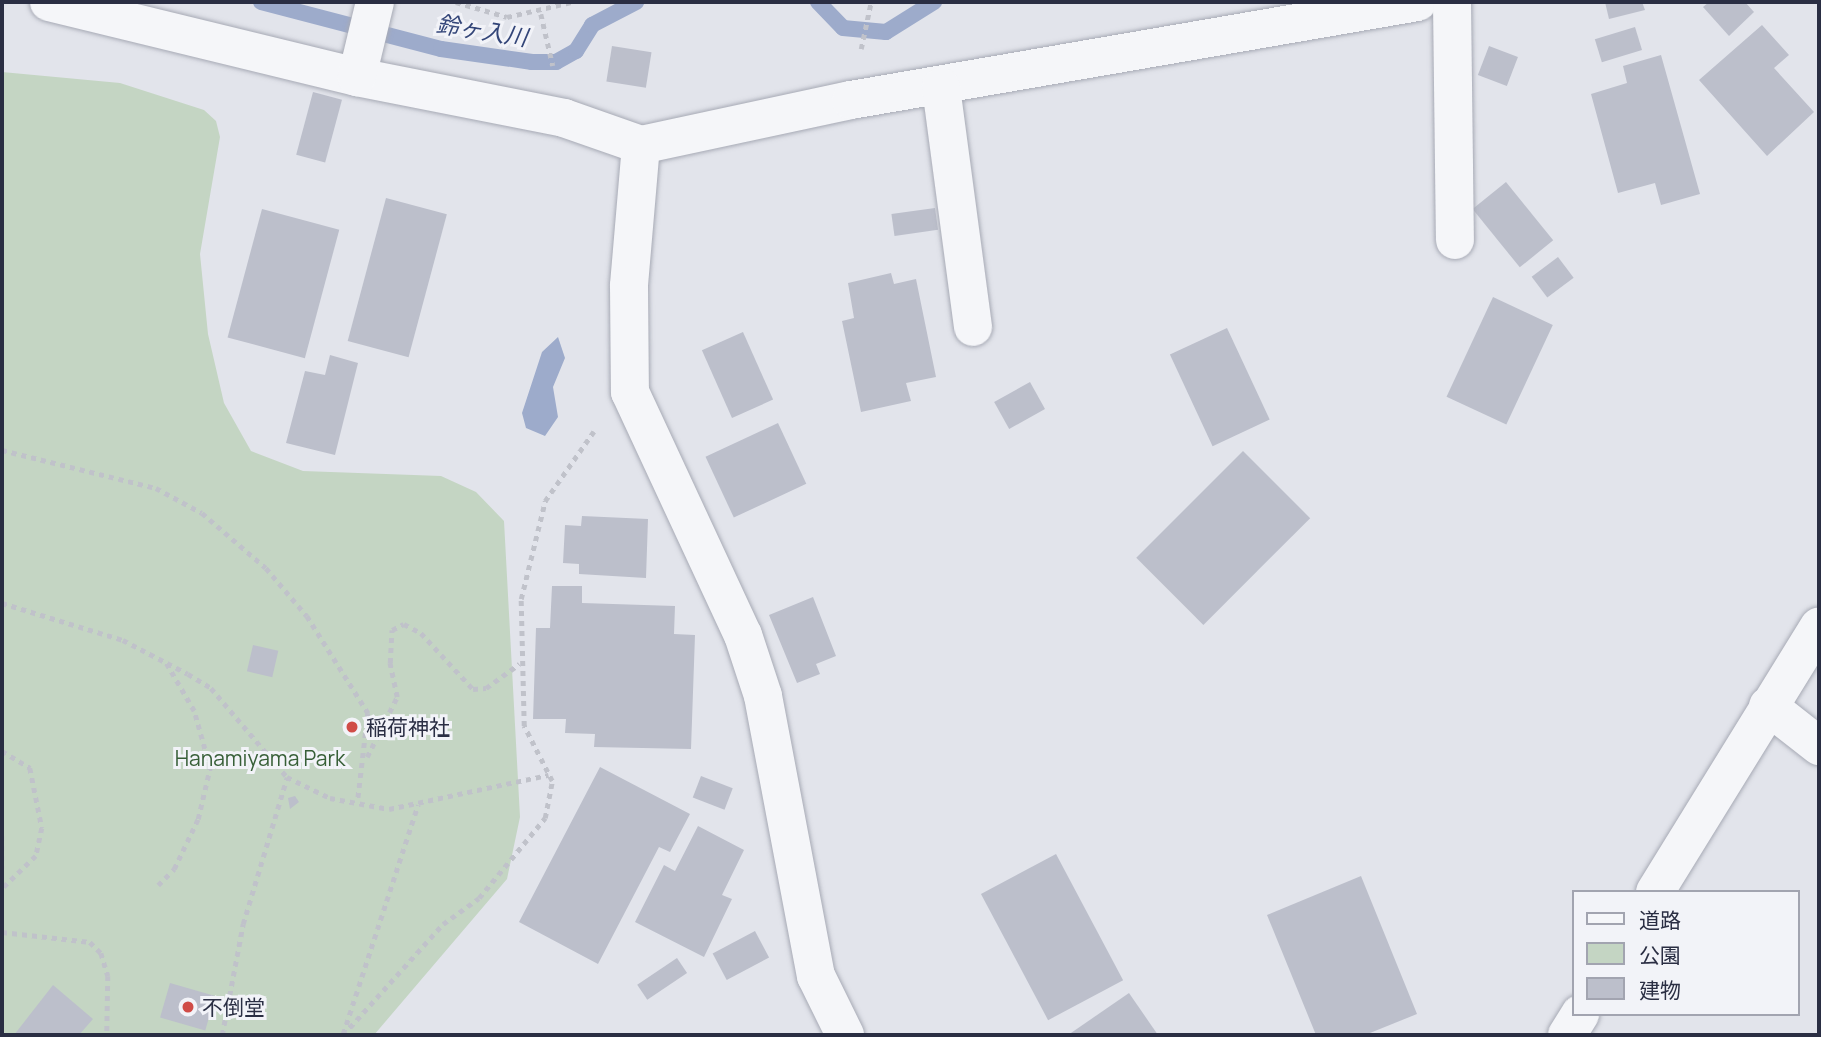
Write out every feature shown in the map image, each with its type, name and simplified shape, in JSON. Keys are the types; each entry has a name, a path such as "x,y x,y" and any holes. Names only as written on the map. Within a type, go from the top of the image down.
{"street":[{"path":"49,2 357,77 564,118 641,145 941,87 1418,2"},
{"path":"357,77 375,2"},
{"path":"1452,2 1455,240"},
{"path":"941,87 973,327"},
{"path":"641,145 629,286 630,392 743,635 762,696 816,976 845,1035"},
{"path":"1656,890 1819,626"},
{"path":"1768,706 1819,746"},
{"path":"1567,1035 1579,1016"}],"path":[{"path":"456,2 508,17 541,14 572,2"},
{"path":"863,41 871,2"},
{"path":"541,14 555,76"},
{"path":"343,1035 443,924 479,898 523,849 545,818 548,775 524,726 520,664 528,552 545,502 567,462 630,392"},
{"path":"2,450 156,488 202,513 266,568 307,616 368,713 367,758 358,799"},
{"path":"2,603 123,640 211,688 287,777 330,798 358,799 389,809 418,805 548,775"},
{"path":"367,758 397,697 390,663 392,630 404,624 421,633 473,689 486,688 520,664"},
{"path":"158,885 174,869 198,819 210,768 194,710 166,662"},
{"path":"2,751 30,768 42,828 36,856 2,889"},
{"path":"222,1035 243,924 287,777"},
{"path":"343,1035 418,805"},
{"path":"2,836 2,869"},
{"path":"2,932 90,942 101,953 108,976 107,1035"}],"green space":[{"name":"Hanamiyama Park","path":"2,72 120,83 204,110 216,121 220,137 200,254 208,334 224,403 251,451 303,471 441,476 476,492 504,521 520,817 507,879 374,1035 2,1035"}],"water":[{"path":"558,337 565,358 553,387 558,417 545,436 526,428 522,413 542,352"}],"building":[{"path":"1605,2 1642,2 1645,10 1609,19"},
{"path":"1709,2 1745,2 1754,12 1729,36 1703,7"},
{"path":"1762,25 1789,55 1774,68 1814,112 1767,156 1699,80"},
{"path":"1635,27 1642,50 1602,62 1595,39"},
{"path":"612,46 652,52 646,88 606,82"},
{"path":"1489,46 1518,57 1507,86 1478,75"},
{"path":"1661,55 1700,194 1661,205 1655,183 1618,193 1591,94 1627,83 1623,66"},
{"path":"313,92 342,100 325,163 296,155"},
{"path":"1506,182 1553,240 1520,267 1473,209"},
{"path":"386,198 447,214 409,357 348,341"},
{"path":"935,208 938,230 894,236 891,214"},
{"path":"262,209 339,230 305,358 228,337"},
{"path":"1558,257 1574,278 1547,298 1532,277"},
{"path":"891,273 894,284 916,279 936,377 906,383 911,401 861,412 842,321 854,318 848,283"},
{"path":"1493,297 1553,325 1506,425 1447,397"},
{"path":"1227,328 1270,420 1213,446 1170,355"},
{"path":"743,332 773,400 732,418 702,350"},
{"path":"330,355 358,363 335,455 286,443 305,371 325,375"},
{"path":"1030,382 1045,409 1009,429 994,402"},
{"path":"778,423 806,484 734,518 705,457"},
{"path":"1243,451 1310,518 1203,625 1136,558"},
{"path":"582,516 648,519 646,578 579,574 579,564 563,563 565,525 581,526"},
{"path":"552,586 582,586 582,603 675,606 674,634 695,635 691,749 594,747 595,734 565,733 566,719 533,719 536,628 550,628"},
{"path":"813,597 836,656 816,664 820,674 797,683 769,615"},
{"path":"253,645 278,651 272,677 247,671"},
{"path":"600,767 690,814 670,852 659,847 598,964 519,922"},
{"path":"701,776 733,788 724,810 693,797"},
{"path":"295,796 299,802 290,809 288,798"},
{"path":"698,826 744,850 722,895 732,899 704,957 635,922 664,865 675,871"},
{"path":"1056,854 1123,980 1048,1020 981,894"},
{"path":"1361,876 1417,1014 1365,1035 1316,1035 1267,915"},
{"path":"755,931 769,957 727,980 713,954"},
{"path":"677,958 687,973 647,1000 637,985"},
{"name":"不倒堂","path":"170,983 215,996 205,1031 160,1018"},
{"path":"53,985 93,1019 79,1035 14,1035"},
{"path":"1129,993 1158,1035 1068,1035"}],"waterway":[{"name":"鈴ヶ入川","path":"261,2 441,49 532,62 556,62 576,51 592,25 636,2"},
{"name":"鈴ヶ入川","path":"818,2 843,28 886,32 934,2"}],"place":[{"name":"稲荷神社","path":"352,727"},
{"name":"不倒堂","path":"188,1007"}]}
